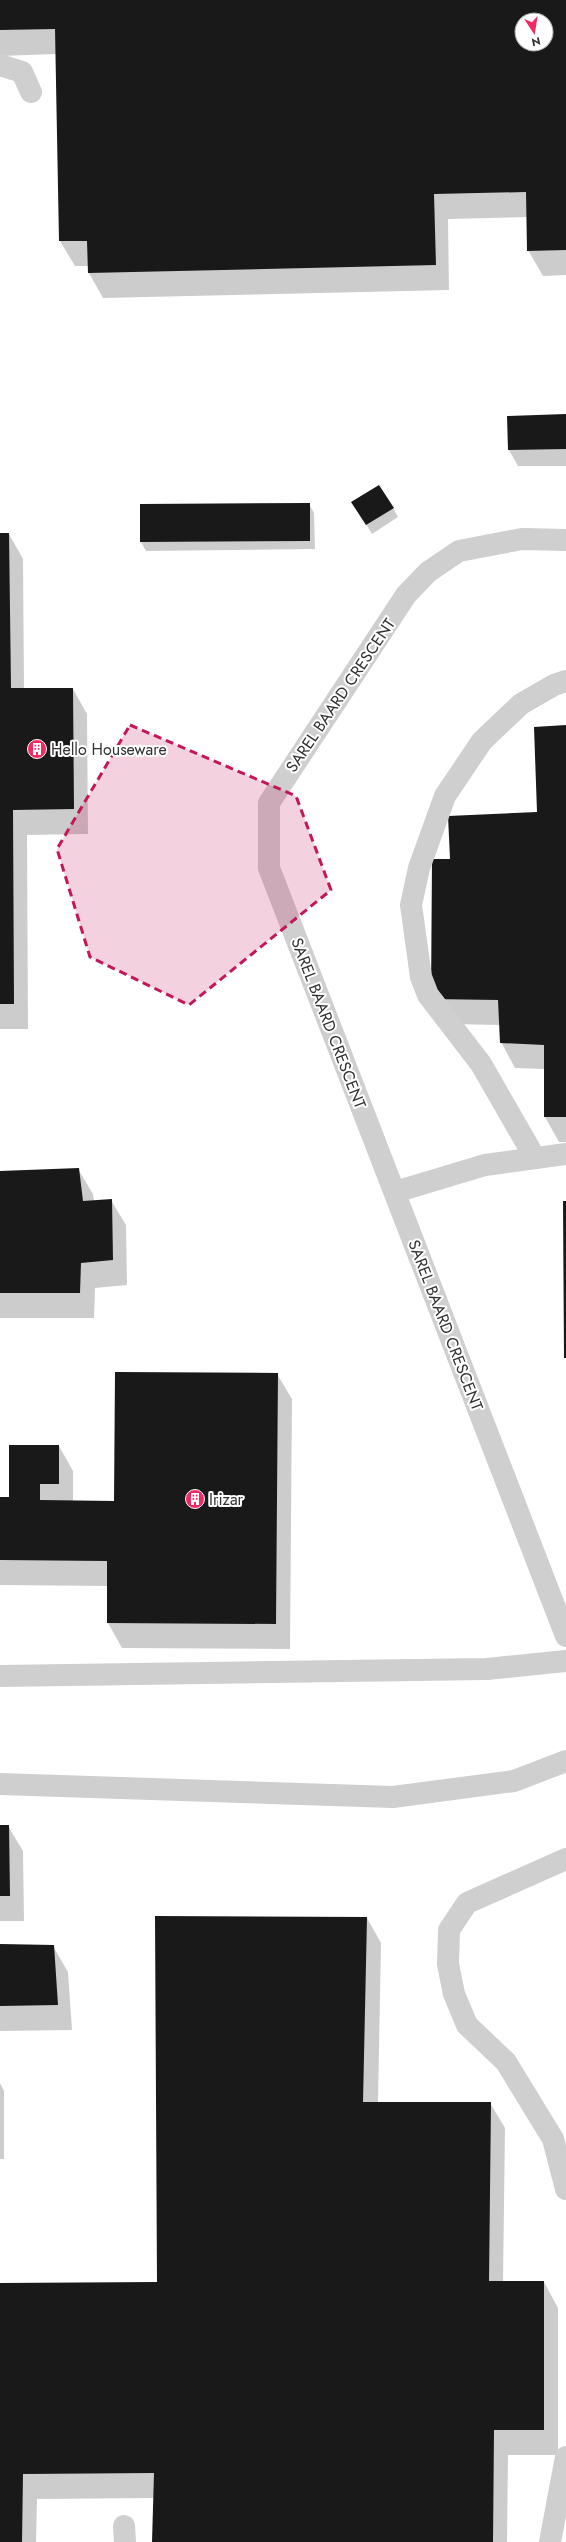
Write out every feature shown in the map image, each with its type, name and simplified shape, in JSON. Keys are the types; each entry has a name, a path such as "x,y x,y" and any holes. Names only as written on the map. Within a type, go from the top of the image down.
{"lane":[{"path":"0,65 22,72 31,92"},
{"name":"SAREL BAARD CRESCENT","path":"566,540 522,539 459,551 428,572 406,595 268,803 270,868 566,1636"},
{"path":"535,1158 481,1064 428,995 421,977 411,905 419,868 445,796 482,741 521,704 554,685 566,681"},
{"path":"395,1192 486,1165 566,1154"},
{"path":"0,1676 487,1669 566,1661"},
{"path":"0,1784 393,1797 514,1781 566,1761"},
{"path":"566,1858 467,1903 449,1930 448,1964 454,1994 467,2025 506,2062 553,2139 566,2189"},
{"path":"550,2542 566,2458"}],"highlighted area":[{"path":"130,725 296,796 331,890 189,1005 90,957 57,849"}],"building":[{"path":"0,0 566,0 566,250 527,251 526,192 434,194 436,265 88,273 87,241 59,241 55,29 0,30"},
{"path":"566,414 566,449 508,450 507,416"},
{"path":"379,485 394,508 366,525 351,502"},
{"path":"310,503 310,541 140,542 140,504"},
{"name":"Hello Houseware","path":"0,533 9,533 11,688 73,688 74,809 13,810 14,1004 0,1004"},
{"path":"566,725 566,1117 544,1117 544,1045 500,1043 498,1000 431,999 432,859 450,859 448,816 537,812 534,727"},
{"path":"79,1168 83,1201 112,1199 113,1260 81,1263 80,1293 0,1293 0,1171"},
{"path":"563,1201 566,1201 566,1358 564,1358"},
{"name":"Irizar","path":"115,1372 278,1373 276,1624 107,1623 107,1561 0,1560 0,1497 9,1497 9,1445 59,1445 59,1484 40,1484 40,1500 114,1501"},
{"path":"0,1825 9,1825 10,1896 0,1896"},
{"path":"155,1916 367,1917 363,2102 491,2102 489,2281 544,2281 544,2430 494,2430 493,2542 152,2542 154,2473 23,2474 22,2542 0,2542 0,2283 157,2282"},
{"path":"0,1944 54,1945 58,2005 0,2006"}],"place":[{"name":"Hello Houseware","path":"37,749"},
{"name":"Irizar","path":"195,1499"}]}
